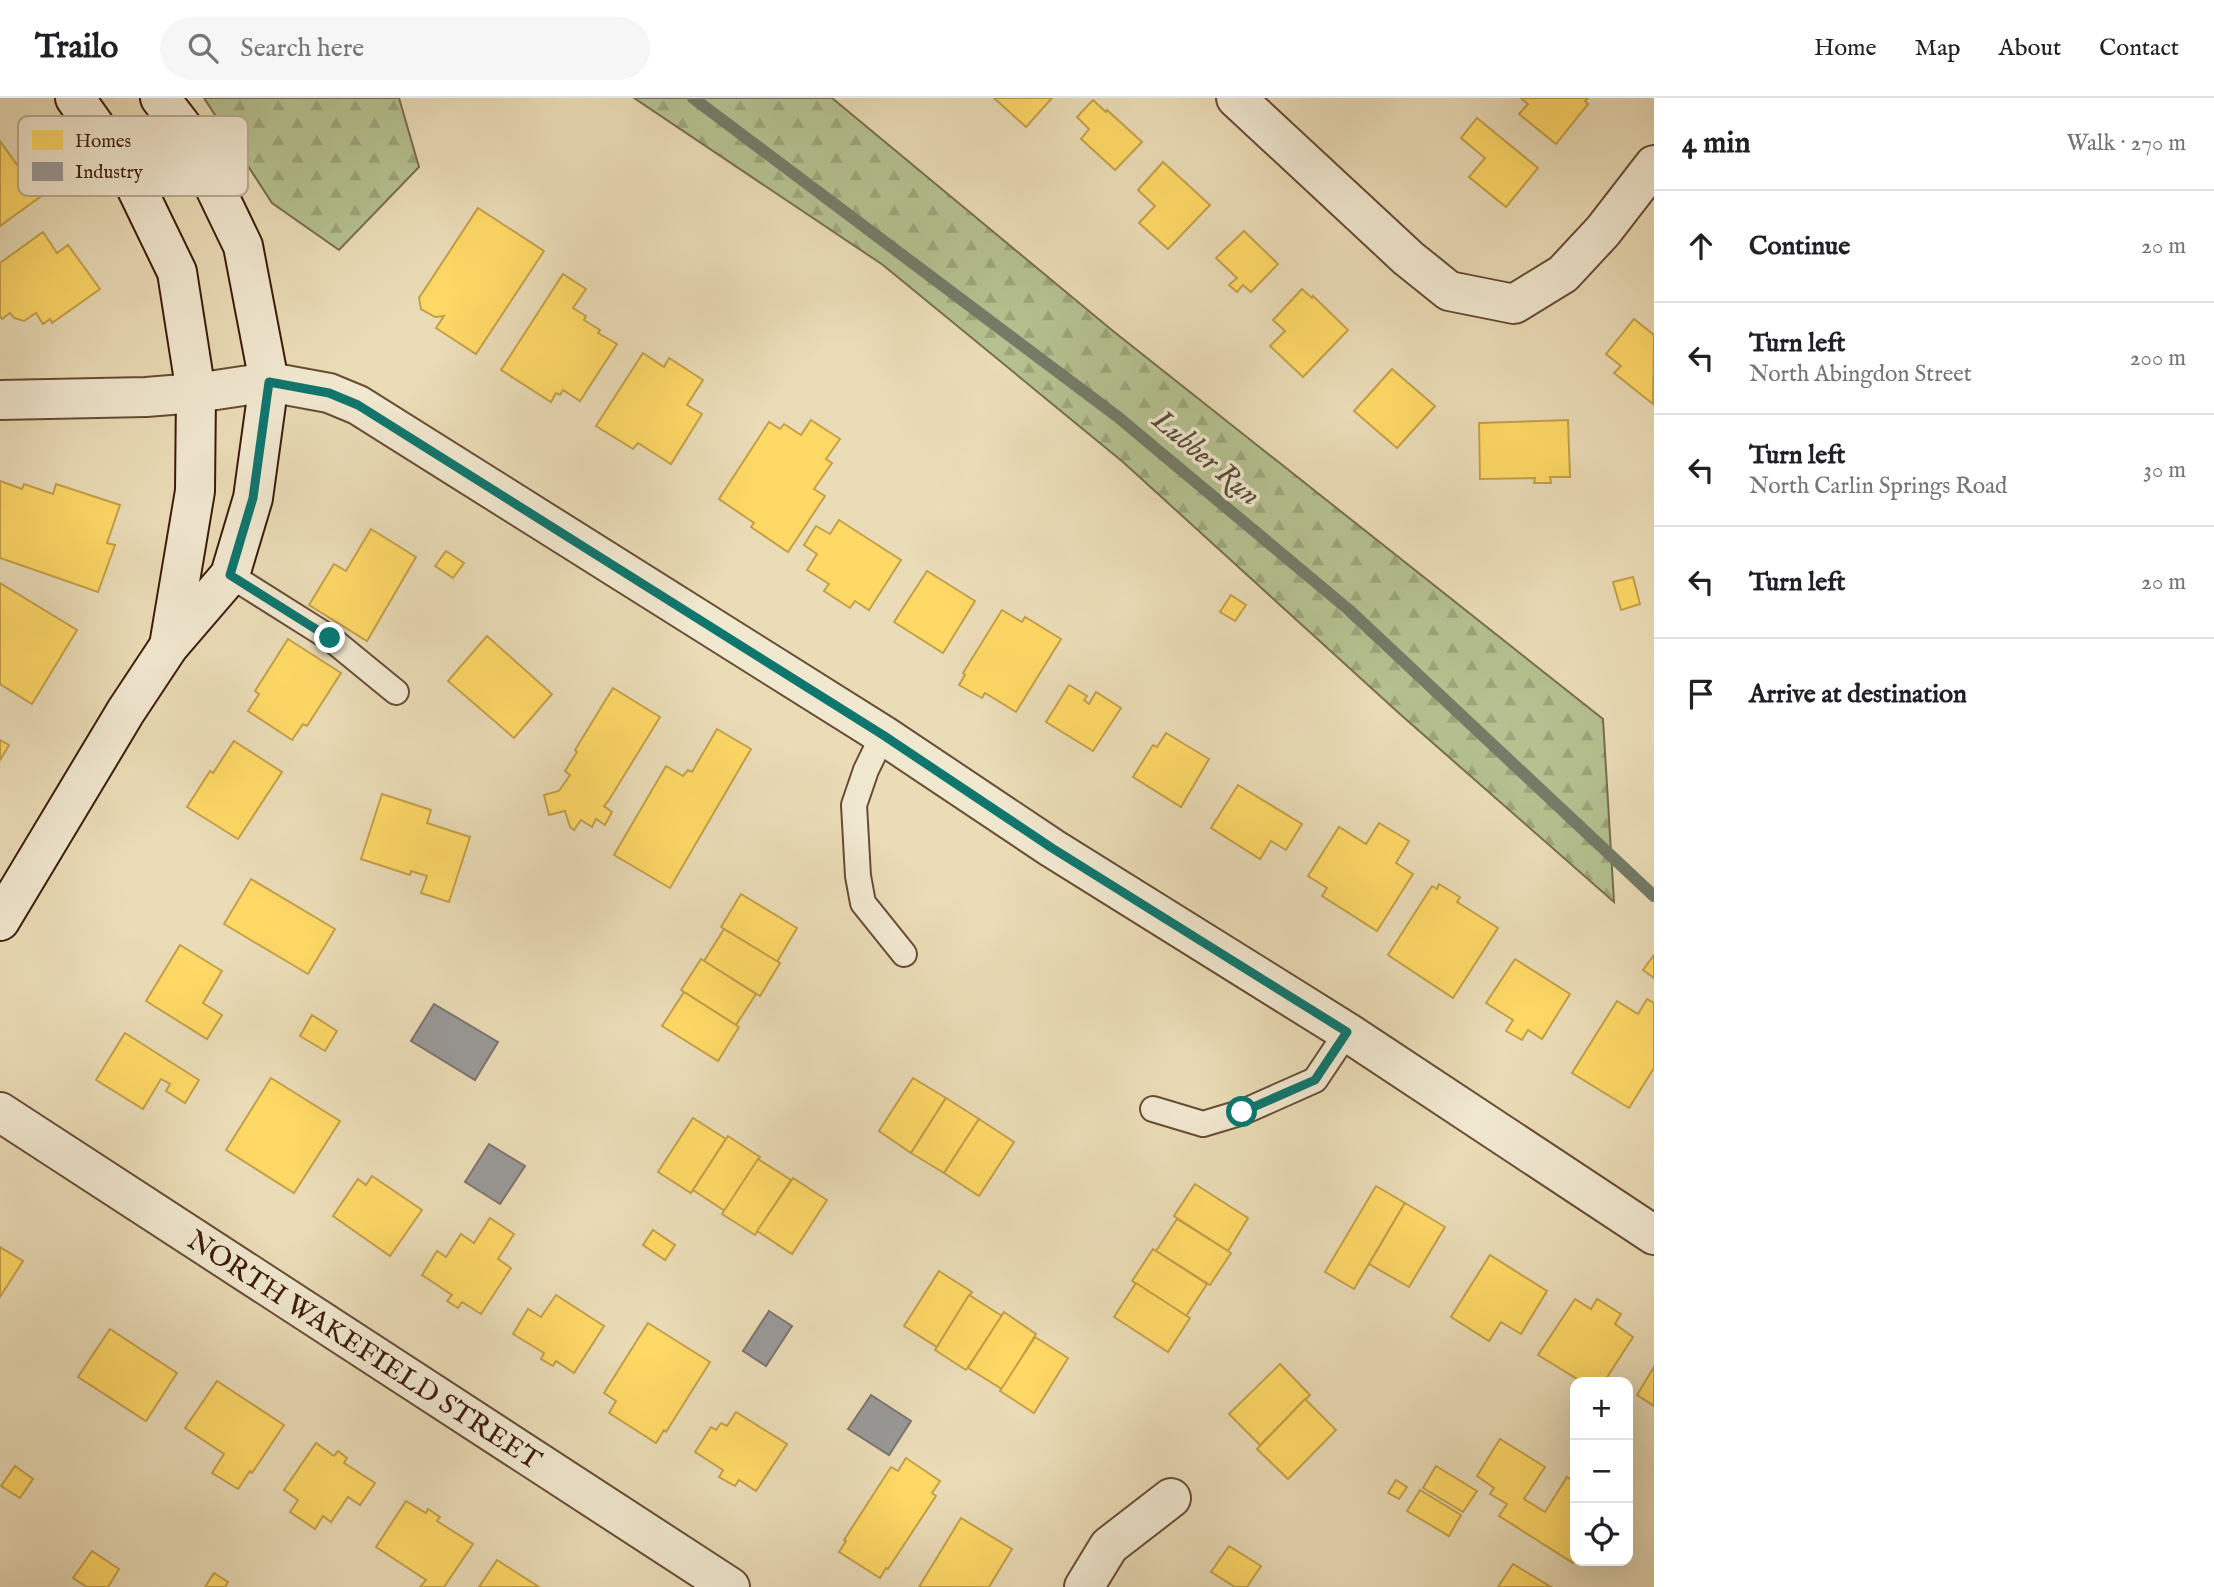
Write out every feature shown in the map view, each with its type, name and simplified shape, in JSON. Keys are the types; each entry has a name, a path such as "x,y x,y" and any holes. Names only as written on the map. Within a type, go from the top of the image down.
{"street":[{"path":"160,98 174,116"},
{"path":"1236,98 1408,258 1450,291 1514,304 1563,274 1603,231 1654,165"},
{"path":"140,196 177,272 196,393 195,491 169,646"},
{"path":"0,921 126,711 169,646 230,575 253,498 269,382 243,246 219,196"},
{"path":"0,400 146,397 269,382 329,393 358,405 883,735 1052,848 1347,1032 1654,1235"},
{"name":"NORTH WAKEFIELD STREET","path":"0,1112 730,1587"},
{"path":"1084,1587 1110,1546 1171,1499"}],"lane":[{"path":"230,575 330,638 396,692"},
{"path":"883,735 866,769 854,805 858,876 863,903 904,954"},
{"path":"1153,1109 1203,1124 1242,1112 1315,1080 1347,1032"}],"green space":[{"path":"204,98 399,98 419,167 339,250 272,203 248,166 248,116 216,116"},
{"path":"634,98 832,98 1113,331 1603,719 1614,902 1401,715 1123,462 883,265"}],"building: Homes":[{"path":"994,98 1052,98 1026,127"},
{"path":"1521,98 1588,98 1585,101 1588,104 1556,144 1519,114 1528,104"},
{"path":"1093,100 1142,142 1115,170 1081,139 1089,129 1077,117"},
{"path":"1477,118 1538,168 1506,207 1469,177 1485,158 1461,138"},
{"path":"0,141 18,166 18,196 40,197 0,226"},
{"path":"1163,162 1210,205 1168,249 1139,223 1155,206 1138,190"},
{"path":"478,208 544,251 476,354 436,328 444,316 435,317 421,309 419,298"},
{"path":"1244,231 1278,264 1251,292 1243,285 1237,292 1229,285 1237,278 1216,258"},
{"path":"43,232 57,253 68,245 100,289 52,323 50,319 43,324 36,313 24,321 14,318 10,313 2,319 0,263"},
{"path":"563,274 586,289 573,308 586,316 584,320 600,330 598,333 617,344 580,401 563,390 560,395 556,393 551,402 501,370"},
{"path":"1302,289 1348,330 1303,377 1270,346 1285,331 1273,320"},
{"path":"1634,319 1654,335 1653,404 1614,373 1621,366 1606,354"},
{"path":"643,353 664,367 669,358 703,380 687,405 702,414 671,464 638,443 633,449 596,426"},
{"path":"1392,369 1435,406 1397,448 1354,411"},
{"path":"811,420 840,439 826,459 832,463 814,489 825,496 788,552 751,527 754,523 719,499 769,422 780,429 784,424 801,435"},
{"path":"1568,420 1570,477 1550,477 1551,483 1534,483 1535,478 1480,479 1479,423"},
{"path":"0,481 22,489 24,484 53,494 56,484 120,505 107,543 115,545 98,592 0,558"},
{"path":"839,520 901,560 869,610 855,601 850,608 824,591 829,584 807,570 817,554 804,545 816,526 830,534"},
{"path":"371,529 416,557 367,641 309,605 334,564 346,571"},
{"path":"446,551 464,563 453,578 435,566"},
{"path":"927,571 975,601 943,653 894,622"},
{"path":"1633,577 1640,604 1621,610 1613,582"},
{"path":"0,583 77,630 32,704 0,684"},
{"path":"1231,595 1246,605 1235,621 1220,612"},
{"path":"1002,610 1022,622 1025,617 1061,639 1016,712 985,693 982,698 959,685 965,675 963,673"},
{"path":"487,636 552,694 514,738 448,681"},
{"path":"288,639 341,673 307,726 303,724 292,740 248,711 259,694 255,691"},
{"path":"1069,685 1087,696 1084,700 1089,704 1096,692 1121,708 1093,751 1046,722"},
{"path":"613,688 660,717 604,806 612,812 605,825 596,819 592,827 581,820 574,830 570,827 565,811 549,815 544,795 559,791 570,775 565,771 577,752 575,750"},
{"path":"717,729 751,749 670,888 614,855 666,766 683,776 688,770 692,772"},
{"path":"1166,733 1209,759 1181,807 1133,777 1153,745 1157,747"},
{"path":"0,740 9,745 0,760"},
{"path":"234,741 282,772 238,839 187,807 210,771 213,773"},
{"path":"1238,785 1302,824 1286,850 1271,841 1260,859 1211,828"},
{"path":"382,794 431,810 427,823 470,837 449,902 421,893 427,876 411,871 410,875 361,859"},
{"path":"1379,823 1409,841 1396,863 1413,874 1377,931 1322,896 1327,888 1308,876 1339,827 1366,844"},
{"path":"251,879 335,929 308,974 224,924"},
{"path":"1439,884 1460,897 1457,902 1498,928 1453,998 1388,955 1432,886 1437,889"},
{"path":"741,894 797,928 777,962 721,927"},
{"path":"724,929 780,963 760,996 704,961"},
{"path":"180,945 222,971 203,1003 222,1015 207,1039 146,1001"},
{"path":"1654,955 1654,978 1643,970"},
{"path":"701,959 756,994 736,1025 681,990"},
{"path":"1515,959 1570,994 1542,1039 1528,1030 1522,1040 1506,1031 1513,1020 1486,1003"},
{"path":"684,992 739,1027 718,1061 662,1026"},
{"path":"1647,999 1654,1003 1654,1068 1629,1108 1572,1073 1617,1001 1638,1014"},
{"path":"312,1015 337,1031 325,1051 300,1036"},
{"path":"125,1033 199,1080 185,1103 166,1091 170,1084 161,1079 143,1109 96,1080"},
{"path":"271,1078 340,1121 294,1193 226,1150"},
{"path":"913,1078 946,1098 911,1153 879,1131"},
{"path":"946,1098 979,1119 944,1173 911,1153"},
{"path":"693,1118 726,1139 691,1193 658,1172"},
{"path":"979,1119 1014,1142 979,1196 944,1173"},
{"path":"728,1136 760,1157 725,1211 693,1190"},
{"path":"758,1159 791,1180 755,1235 722,1214"},
{"path":"372,1176 422,1210 390,1256 333,1216 358,1179 366,1185"},
{"path":"793,1178 827,1200 792,1254 757,1231"},
{"path":"1195,1184 1248,1218 1228,1251 1174,1216"},
{"path":"1376,1186 1405,1203 1354,1289 1325,1272"},
{"path":"1405,1203 1445,1227 1409,1287 1369,1264"},
{"path":"490,1218 514,1234 498,1259 511,1268 481,1314 462,1302 458,1308 447,1301 452,1295 422,1275 437,1251 446,1257 461,1234 474,1243"},
{"path":"1177,1219 1231,1253 1210,1285 1156,1251"},
{"path":"653,1230 675,1245 665,1260 643,1245"},
{"path":"0,1247 23,1261 0,1297"},
{"path":"1153,1249 1207,1284 1186,1316 1132,1281"},
{"path":"1490,1255 1547,1291 1521,1334 1501,1322 1489,1341 1451,1317"},
{"path":"939,1271 972,1292 937,1347 904,1326"},
{"path":"1136,1283 1190,1318 1168,1352 1114,1317"},
{"path":"556,1295 604,1326 574,1373 556,1361 553,1366 541,1359 544,1353 513,1334 528,1309 541,1317"},
{"path":"969,1295 1002,1316 966,1370 935,1350"},
{"path":"1575,1299 1591,1309 1597,1299 1621,1314 1615,1324 1633,1337 1607,1377 1574,1377 1538,1355"},
{"path":"1004,1312 1036,1334 1002,1389 968,1368"},
{"path":"648,1323 710,1362 666,1432 664,1430 656,1443 609,1413 616,1401 604,1393"},
{"path":"110,1329 177,1373 146,1421 78,1377"},
{"path":"1035,1337 1068,1358 1034,1413 1000,1391"},
{"path":"1280,1364 1310,1395 1260,1445 1229,1414"},
{"path":"1654,1367 1654,1406 1637,1395"},
{"path":"217,1381 284,1425 238,1489 212,1473 224,1454 185,1428"},
{"path":"1305,1399 1336,1430 1288,1479 1257,1449"},
{"path":"736,1412 787,1444 756,1491 739,1480 735,1486 719,1477 723,1470 695,1452 711,1427 716,1430 721,1423 727,1426"},
{"path":"1500,1439 1545,1467 1524,1499 1545,1512 1567,1477 1570,1479 1570,1561 1499,1516 1507,1504 1490,1494 1494,1488 1477,1476"},
{"path":"316,1443 334,1456 338,1451 347,1458 344,1463 375,1483 360,1505 348,1497 331,1522 323,1516 315,1529 290,1512 298,1500 284,1490"},
{"path":"906,1458 940,1481 932,1493 936,1496 880,1578 839,1552 891,1467 898,1471"},
{"path":"15,1466 33,1479 20,1498 1,1486"},
{"path":"1436,1466 1477,1491 1463,1512 1423,1488"},
{"path":"1396,1480 1407,1487 1399,1499 1388,1493"},
{"path":"1420,1490 1461,1515 1449,1536 1407,1511"},
{"path":"406,1501 426,1513 428,1509 440,1517 437,1521 473,1544 444,1587 420,1587 426,1580 376,1547"},
{"path":"961,1518 1012,1549 989,1587 919,1587"},
{"path":"1229,1546 1261,1566 1247,1587 1235,1587 1211,1572"},
{"path":"92,1551 119,1569 108,1587 87,1587 73,1578"},
{"path":"497,1560 539,1587 479,1587"},
{"path":"1513,1564 1551,1587 1498,1587"},
{"path":"214,1573 228,1582 225,1587 205,1587"}],"building: Industry":[{"path":"434,1004 498,1042 475,1080 411,1041"},
{"path":"489,1144 525,1166 500,1204 465,1182"},
{"path":"769,1311 792,1326 766,1366 743,1351"},
{"path":"871,1395 911,1421 889,1455 848,1429"}],"waterway":[{"name":"Lubber Run","path":"693,98 1118,417 1349,610 1654,896"}],"route":[{"path":"330,638 230,575 253,498 269,382 329,393 358,405 883,735 1052,848 1347,1032 1315,1080 1242,1112"}]}
